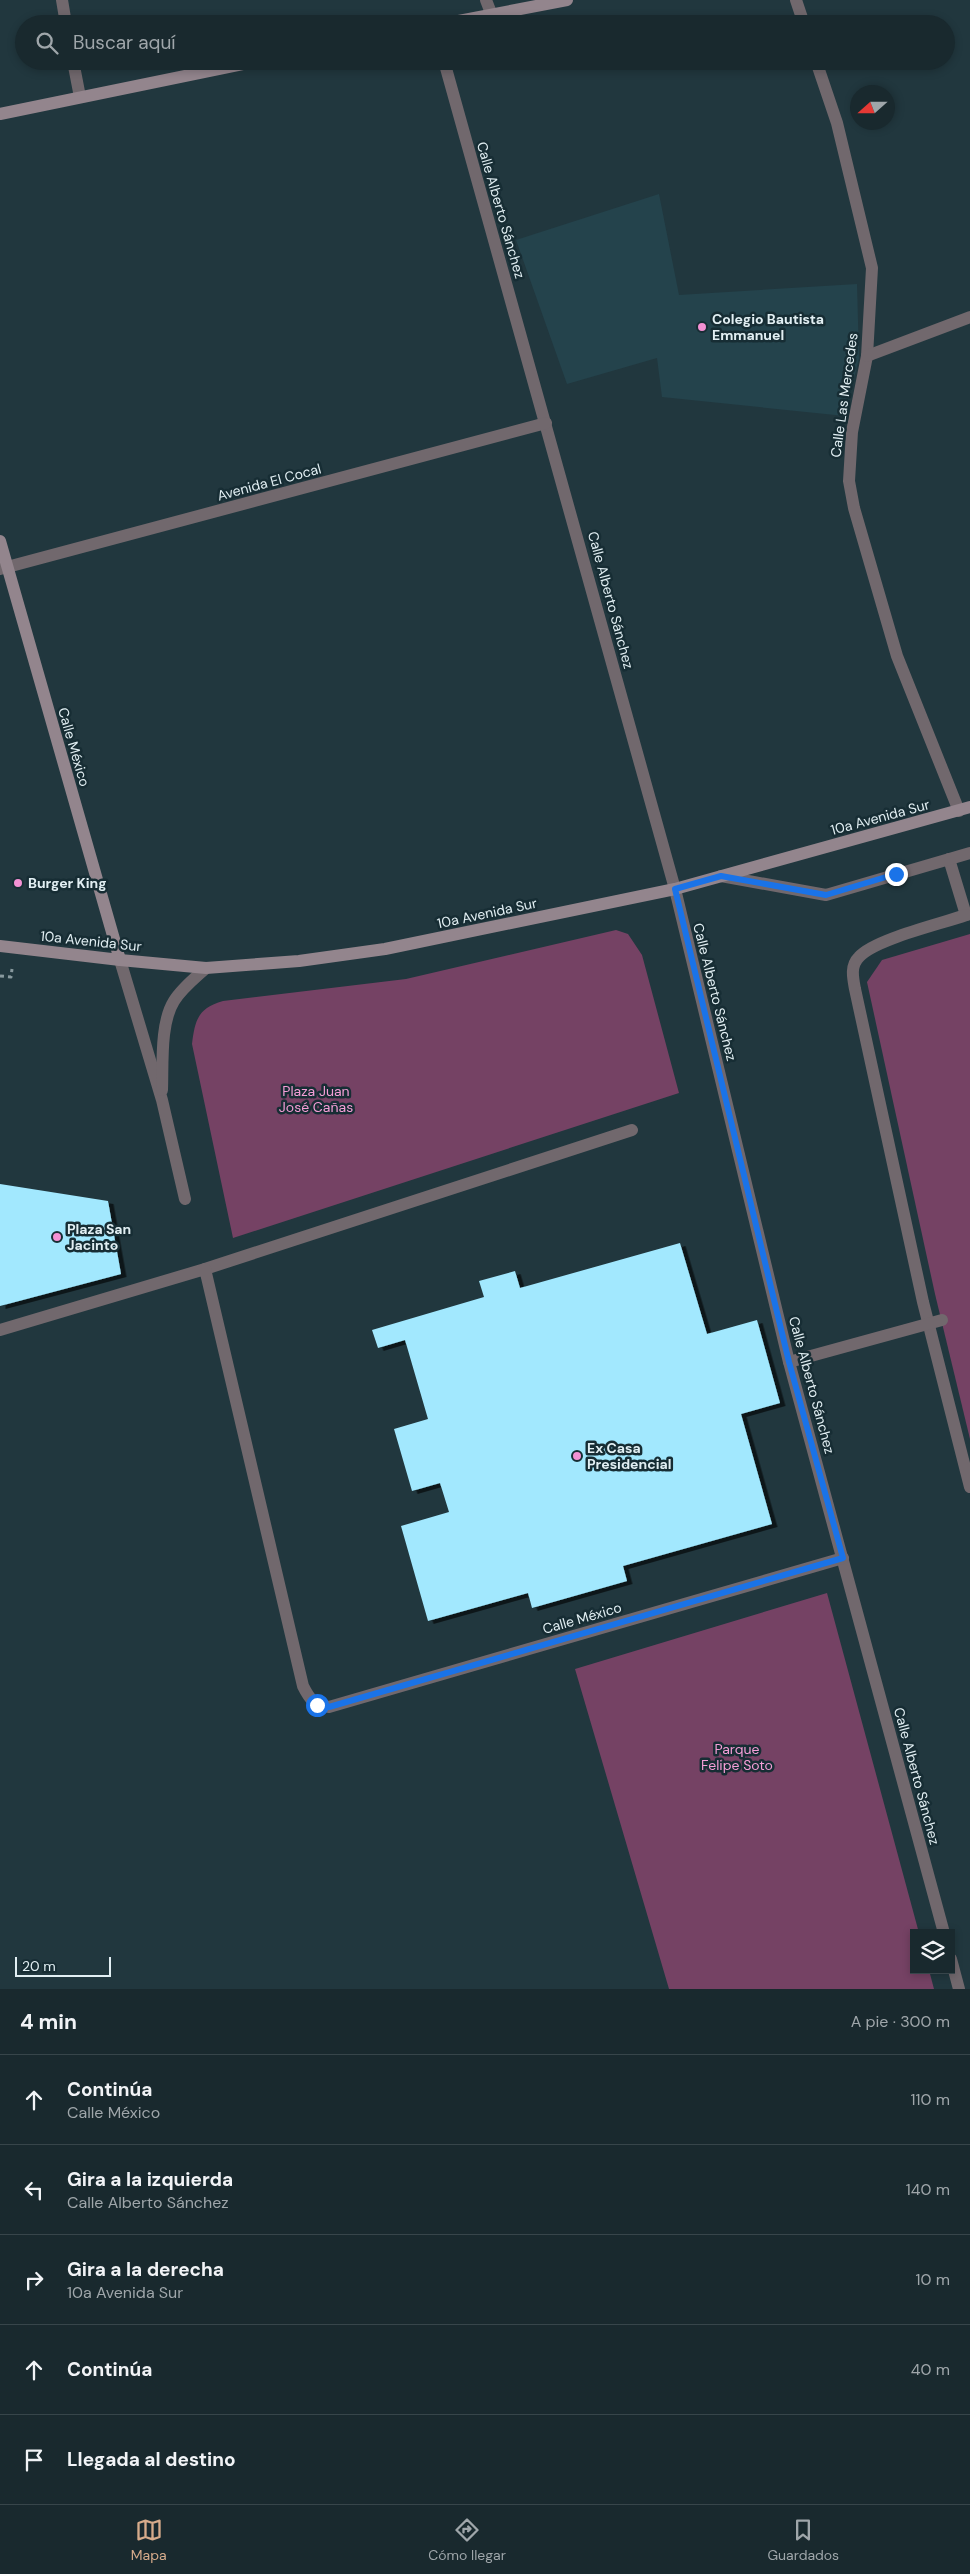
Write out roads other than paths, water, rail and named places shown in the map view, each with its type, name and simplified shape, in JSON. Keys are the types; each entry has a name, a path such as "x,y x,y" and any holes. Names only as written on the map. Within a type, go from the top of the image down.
{"main road":[{"path":"481,15 567,0"},
{"path":"0,114 214,70"},
{"name":"Calle México","path":"0,541 4,568 120,960"},
{"name":"10a Avenida Sur","path":"0,946 206,968 299,961 385,949 675,889 965,809"}],"street":[{"path":"62,0 64,15"},
{"path":"486,0 490,13"},
{"path":"796,0 801,15"},
{"path":"75,70 80,97"},
{"name":"Calle Alberto Sánchez","path":"447,70 675,889 789,1362 943,1929"},
{"name":"Calle Las Mercedes","path":"819,70 837,123 872,268 867,356 852,432 849,481 854,508 897,656 965,809"},
{"path":"867,356 970,317"},
{"name":"Avenida El Cocal","path":"4,568 546,423"},
{"path":"721,876 826,895 970,852"},
{"path":"948,859 968,915 890,939 859,956 852,968 854,990 929,1323 970,1487"},
{"path":"120,960 162,1100 185,1199"},
{"path":"162,1100 164,1032 173,1002 188,983 206,968"},
{"path":"0,1330 205,1269 632,1130"},
{"name":"Calle México","path":"205,1269 303,1686 309,1700 317,1705 329,1707 843,1558"},
{"path":"789,1362 942,1320"},
{"path":"955,1972 960,1989"}],"place":[{"name":"Colegio Bautista Emmanuel","path":"702,327"},
{"name":"Burger King","path":"18,883"},
{"name":"Plaza San Jacinto","path":"57,1237"},
{"name":"Ex Casa Presidencial","path":"577,1456"}],"park label":[{"name":"Plaza Juan José Cañas","path":"316,1100"},
{"name":"Parque Felipe Soto","path":"737,1758"}]}
